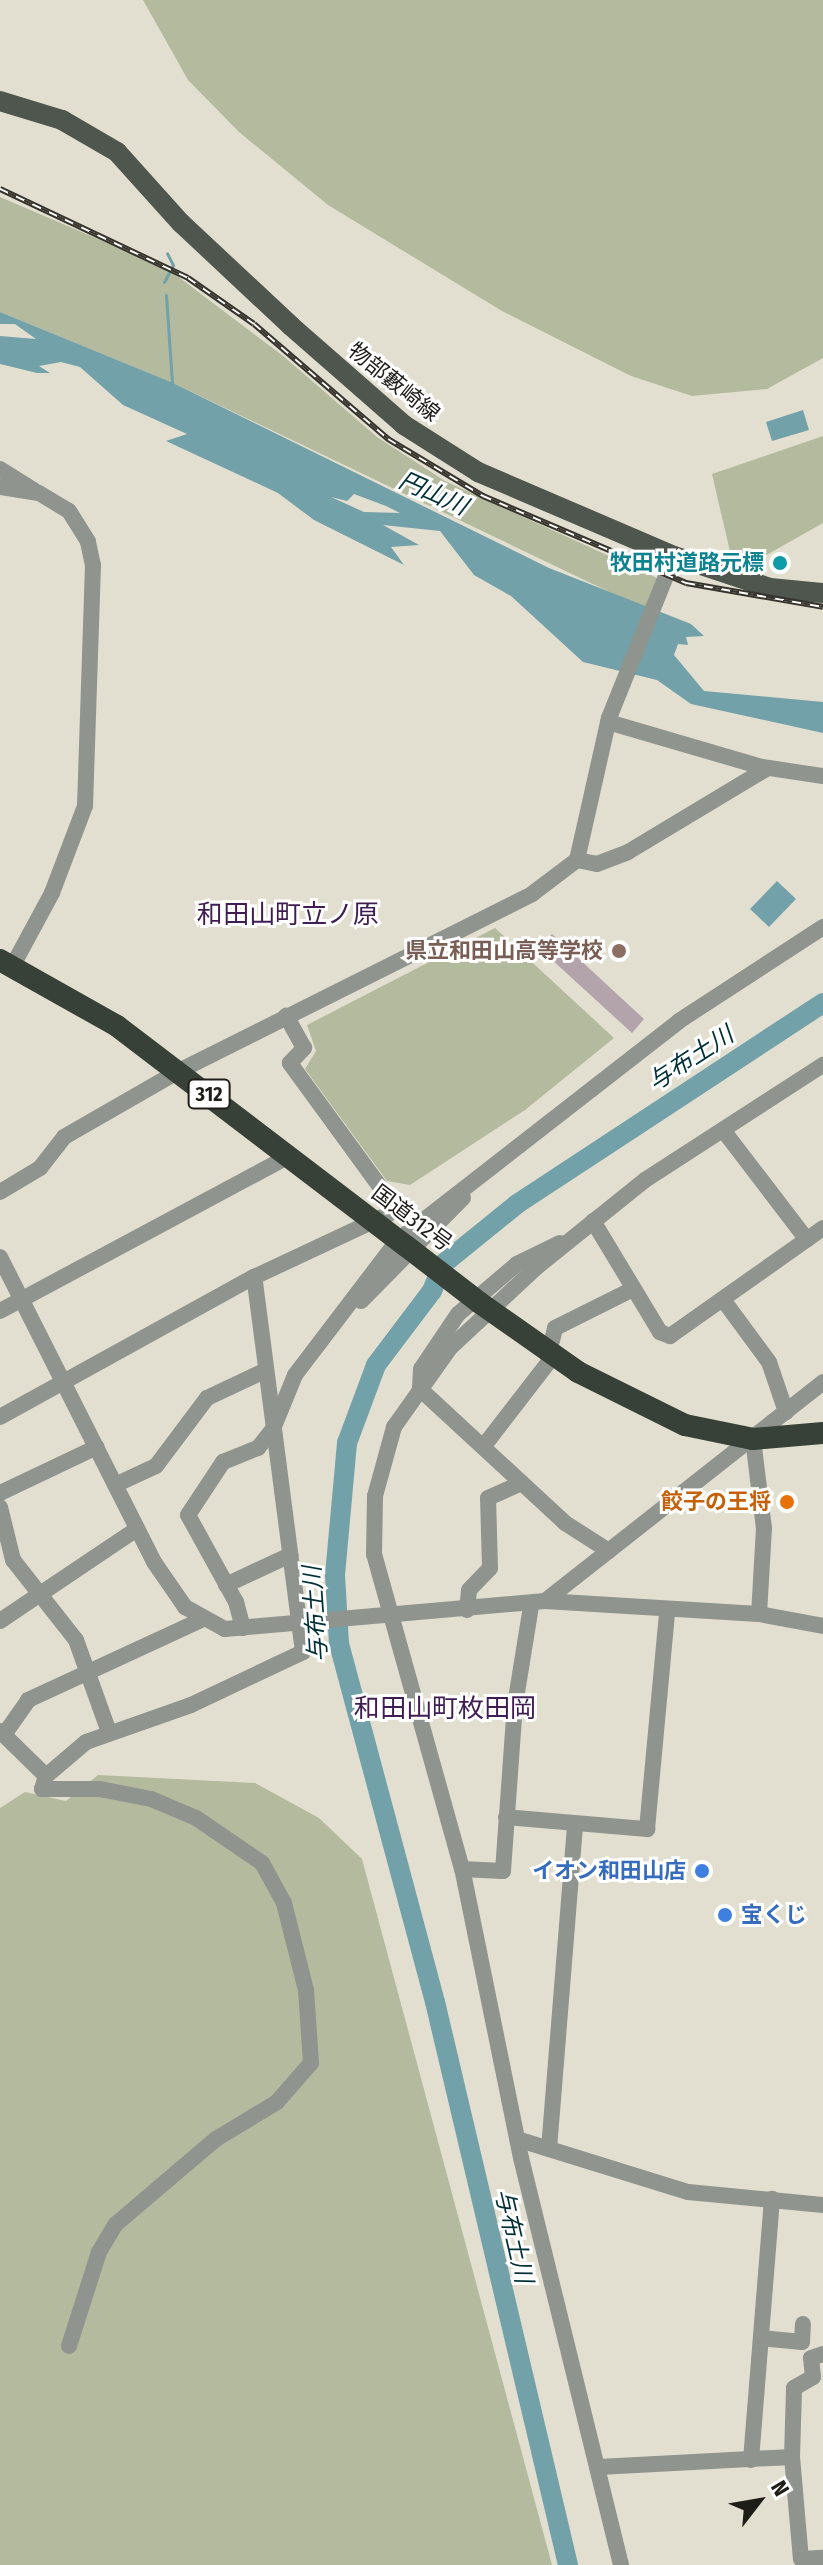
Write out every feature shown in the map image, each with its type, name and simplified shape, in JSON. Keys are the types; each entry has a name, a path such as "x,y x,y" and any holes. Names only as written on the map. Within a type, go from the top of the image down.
{"highway":[{"name":"国道312号","path":"6,963 179,1071 287,1157 486,1306 631,1403 685,1425 753,1439 823,1433"}],"main road":[{"name":"物部藪崎線","path":"0,101 62,120 117,152 218,260 404,425 478,472 674,556 770,588 823,593"}],"street":[{"path":"0,469 39,493 80,525 93,565 91,757 75,841 6,963"},
{"path":"0,487 39,493"},
{"path":"0,1192 40,1168 64,1137 179,1071 532,894 577,860 609,720 674,556"},
{"path":"609,720 768,768 823,776"},
{"path":"577,860 597,864 641,846 768,768"},
{"path":"243,1628 226,1585 188,1515 223,1462 258,1448 273,1429 295,1375 342,1313 402,1243 486,1169 679,1021 823,927"},
{"path":"0,1417 66,1386 254,1277 397,1210 290,1063 304,1048 286,1016"},
{"path":"621,2565 520,2140 462,1869 388,1615 374,1554 375,1496 394,1427 450,1348 486,1306 593,1221 723,1130 821,1072"},
{"path":"723,1130 807,1240"},
{"path":"0,1311 287,1157"},
{"path":"342,1313 443,1223 486,1169"},
{"path":"593,1221 660,1332 670,1336 724,1301 823,1228"},
{"path":"420,1389 421,1369 458,1314 517,1264 572,1239"},
{"path":"0,1257 137,1529 175,1596 203,1619 243,1628 295,1620 538,1603 667,1612 759,1614 823,1626"},
{"path":"69,2346 111,2231 216,2139 277,2102 301,2080 313,2044 284,1903 262,1863 206,1825 151,1799 107,1789 42,1789 46,1776 86,1742 191,1705 303,1652 295,1620 290,1555 262,1372 254,1277"},
{"path":"552,1341 555,1328 633,1289"},
{"path":"724,1301 769,1362 786,1412"},
{"path":"483,1447 548,1363"},
{"path":"115,1485 156,1466 207,1398 262,1372"},
{"path":"462,1869 503,1871 515,1705 538,1603 609,1551 823,1382"},
{"path":"420,1389 522,1483 609,1551"},
{"path":"753,1439 764,1528 759,1614"},
{"path":"0,1493 97,1447"},
{"path":"467,1610 469,1590 490,1568 488,1498 522,1483"},
{"path":"0,1507 13,1560 76,1640 109,1732"},
{"path":"0,1621 137,1529"},
{"path":"226,1585 290,1555"},
{"path":"506,1817 647,1829 667,1612"},
{"path":"46,1776 3,1731 28,1700 203,1619"},
{"path":"549,2149 575,1825"},
{"path":"520,2140 688,2192 823,2205"},
{"path":"751,2460 772,2199"},
{"path":"761,2338 802,2342 803,2324"},
{"path":"823,2354 811,2358 813,2377 794,2388 792,2457 801,2559 823,2558"},
{"path":"599,2467 792,2457"}],"green space":[{"path":"143,0 823,0 823,358 767,389 692,396 631,376 502,311 328,205 239,132 188,80"},
{"path":"0,197 168,269 282,355 377,437 445,481 659,579 645,609 171,382 0,312"},
{"path":"823,436 823,523 747,566 732,560 712,474"},
{"path":"495,928 614,1038 525,1110 410,1185 387,1181 305,1069 316,1051 307,1025"},
{"path":"98,1775 255,1783 319,1818 362,1859 552,2565 0,2565 0,1808 25,1792 66,1801"}],"water":[{"path":"0,312 171,382 549,568 691,624 704,636 686,637 688,645 678,644 674,655 704,691 823,702 823,733 691,704 657,680 583,662 511,596 474,575 440,531 383,525 419,545 391,547 404,565 314,520 278,493 166,441 187,434 123,405 80,367 61,362 39,366 50,373 37,373 0,364 0,336 36,339 15,324 0,324","holes":["354,494 400,513 364,512 331,497 347,501"]},
{"path":"803,410 809,430 772,441 766,422"},
{"path":"777,881 796,899 769,927 750,909"}],"building":[{"path":"552,934 644,1019 632,1033 539,948"}],"waterway":[{"path":"164,282 173,265 167,253"},
{"path":"166,295 172,383"},
{"name":"与布土川","path":"568,2565 435,2002 339,1644 335,1575 347,1443 376,1365 432,1291 443,1264 517,1204 823,1003"}],"railway":[{"path":"0,189 188,278 254,324 388,439 483,496 686,583 823,607"}],"place":[{"name":"牧田村道路元標","path":"780,563"},
{"name":"県立和田山高等学校","path":"619,951"},
{"name":"餃子の王将","path":"787,1502"},
{"name":"イオン和田山店","path":"702,1871"},
{"name":"宝くじ","path":"725,1915"}],"district":[{"name":"和田山町立ノ原","path":"288,915"},
{"name":"和田山町枚田岡","path":"445,1709"}],"water label":[{"name":"円山川","path":"433,494"}]}
